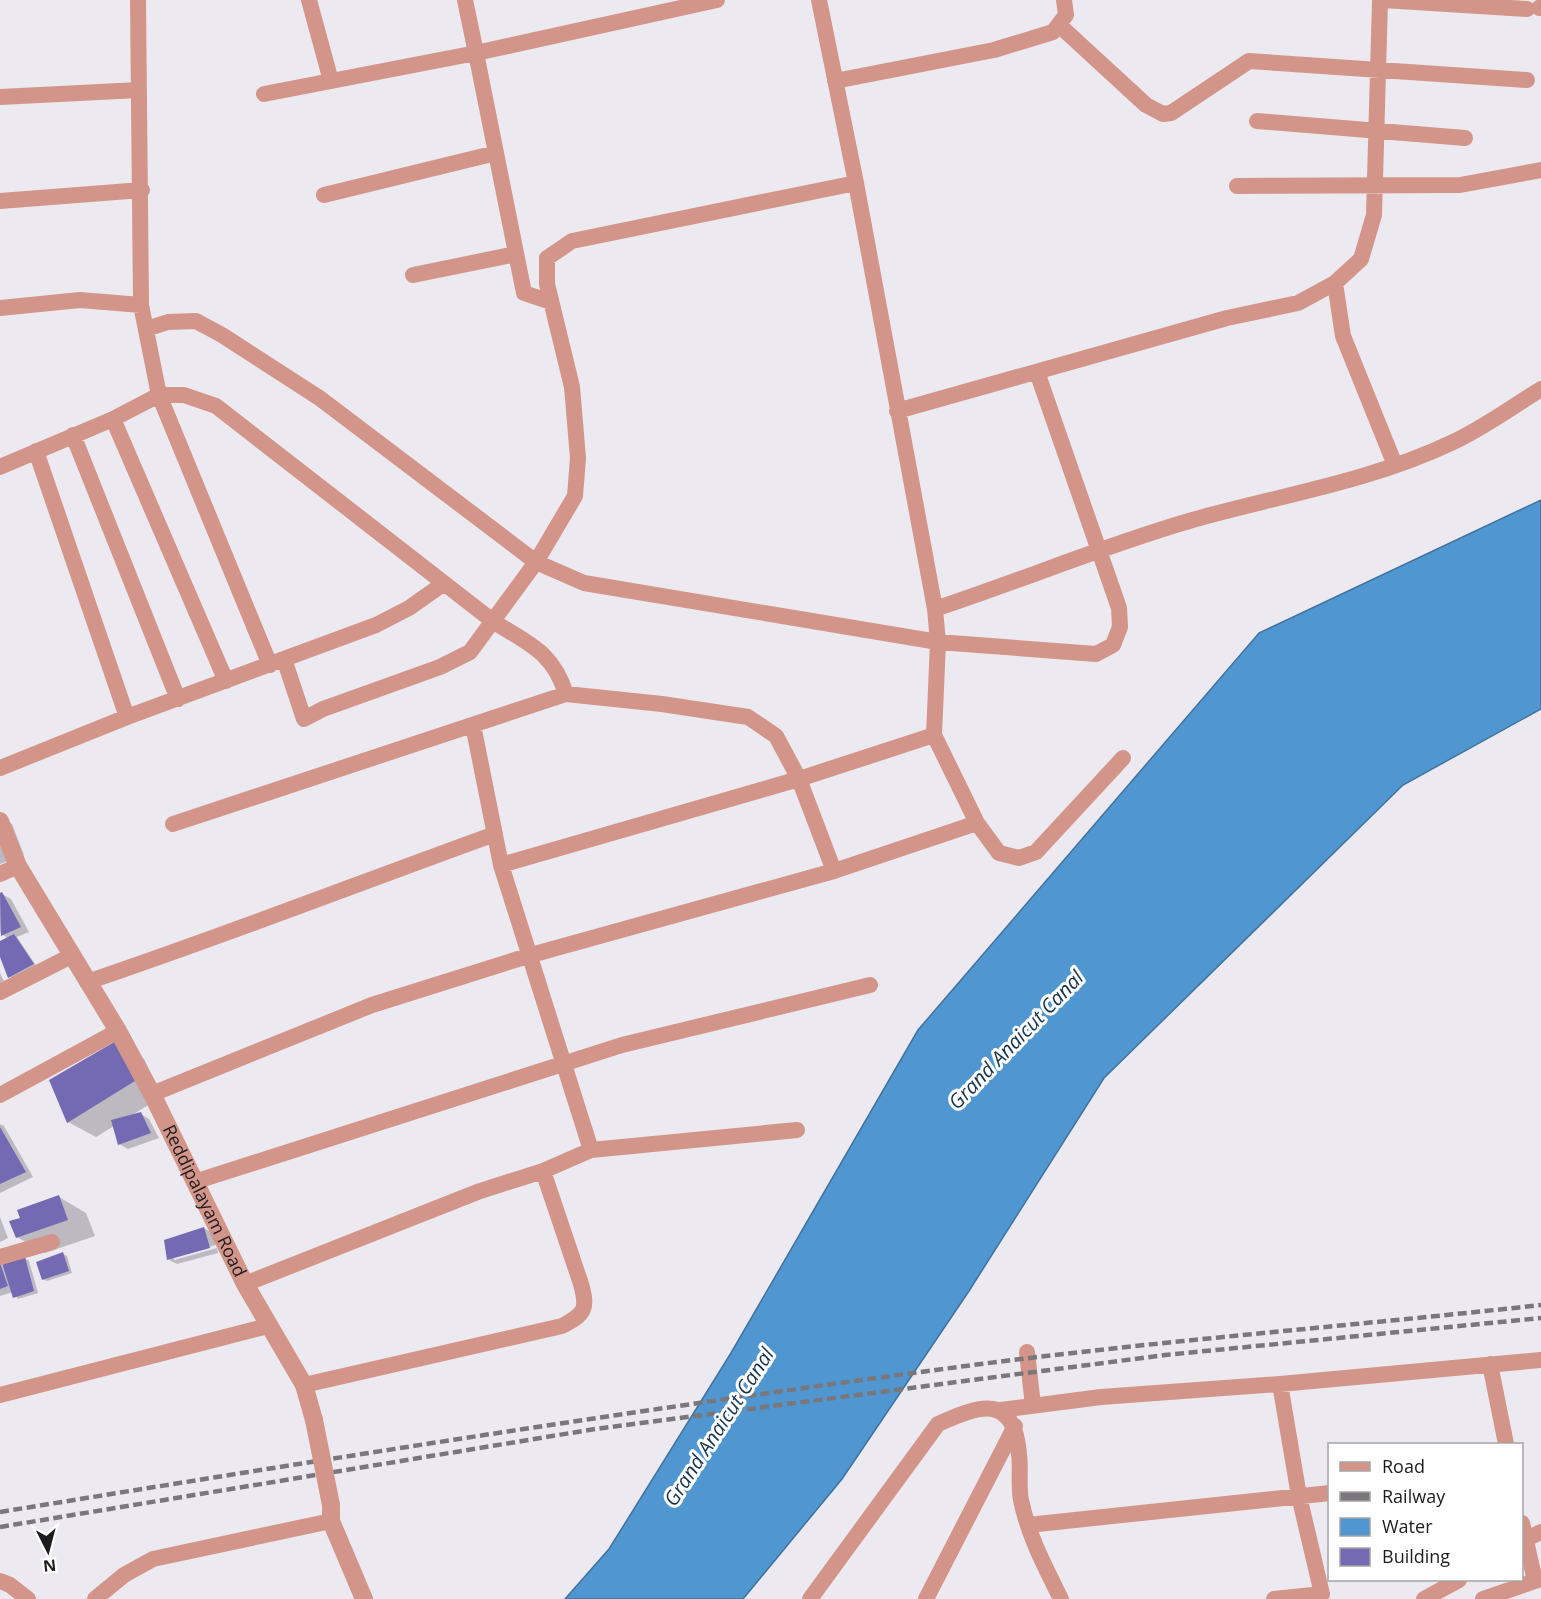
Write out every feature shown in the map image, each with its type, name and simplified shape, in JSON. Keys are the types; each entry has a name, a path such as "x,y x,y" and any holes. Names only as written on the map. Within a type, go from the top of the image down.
{"street":[{"path":"138,0 142,190 141,305 159,395 304,719 322,709 440,667 470,652 536,562 575,496 578,458 572,387 547,284 547,258 572,241 856,183"},
{"path":"309,0 331,81"},
{"path":"465,0 524,293 551,302"},
{"path":"264,94 476,53 717,0"},
{"path":"819,0 856,183 935,609 938,642 934,735 977,823 999,852 1019,858 1036,852 1123,758"},
{"path":"835,81 994,50 1053,32 1066,15 1064,0"},
{"path":"897,411 1227,318 1298,303 1335,283 1361,259 1374,215 1382,0 1536,8"},
{"path":"1059,25 1146,105 1163,114 1171,113 1191,101 1220,78 1249,61 1378,68 1527,80"},
{"path":"0,98 139,90"},
{"path":"1257,121 1377,133 1466,138"},
{"path":"324,195 496,153"},
{"path":"1237,186 1460,185 1541,170"},
{"path":"0,201 142,190"},
{"path":"413,275 516,254"},
{"path":"1335,283 1343,336 1395,465"},
{"path":"0,308 80,300 141,305"},
{"path":"146,329 168,322 196,321 222,334 321,399 536,562 584,583 938,642 1096,654 1113,645 1120,627 1119,609 1037,372"},
{"path":"935,609 1029,578 1099,549 1190,520 1395,465 1452,443 1541,389"},
{"path":"0,467 113,418 159,395 184,394 216,406 443,584 494,622 543,652 560,676 566,694"},
{"path":"113,418 226,681"},
{"path":"72,435 178,699"},
{"path":"36,451 127,717"},
{"path":"0,768 127,717 376,626 409,608 443,584"},
{"path":"173,824 566,694 662,704 748,717 776,736 799,779 834,872"},
{"path":"473,725 501,866 591,1150"},
{"path":"501,866 799,779 934,735"},
{"name":"Reddipalayam Road","path":"0,821 18,866 118,1032 152,1094 245,1284 304,1385 314,1420 331,1513 364,1599"},
{"path":"152,1094 372,1005 531,955 834,872 977,823"},
{"path":"87,982 227,935 324,896 495,834"},
{"path":"0,874 18,866"},
{"path":"0,992 71,956"},
{"path":"194,1182 622,1045 870,985"},
{"path":"0,1095 118,1032"},
{"path":"245,1284 480,1191 543,1171 591,1150 796,1130"},
{"path":"304,1385 562,1326 580,1316 586,1302 543,1171"},
{"path":"0,1257 52,1242"},
{"path":"0,1395 268,1326"},
{"path":"1027,1352 1033,1406"},
{"path":"810,1599 938,1424 963,1412 985,1407 1001,1410 1113,1396 1280,1384 1541,1360"},
{"path":"1490,1364 1506,1443"},
{"path":"1274,1599 1322,1597 1299,1496 1280,1384"},
{"path":"1001,1410 1015,1426 1019,1454 1020,1498 1028,1525 1060,1599"},
{"path":"926,1599 1015,1426"},
{"path":"1028,1525 1328,1493"},
{"path":"95,1599 124,1575 153,1559 331,1513"},
{"path":"1483,1599 1538,1580 1523,1534 1541,1532"},
{"path":"0,1581 10,1585 27,1599"},
{"path":"1424,1599 1457,1581"}],"water":[{"name":"Grand Anaicut Canal","path":"1541,500 1541,709 1403,785 1104,1078 969,1291 842,1479 743,1599 565,1599 609,1549 731,1353 918,1030 1259,633"}],"building":[{"path":"2,892 21,927 1,936 0,893"},
{"path":"14,934 34,964 8,978 0,957 0,941"},
{"path":"116,1041 135,1081 67,1123 49,1080"},
{"path":"141,1112 151,1133 118,1145 111,1120"},
{"path":"0,1127 26,1172 0,1184"},
{"path":"59,1195 68,1220 16,1238 9,1221 20,1218 17,1210"},
{"path":"204,1227 210,1248 167,1260 164,1240"},
{"path":"63,1252 69,1271 42,1280 36,1262"},
{"path":"25,1257 34,1291 13,1298 2,1263"},
{"path":"0,1263 8,1286 0,1289"}],"railway":[{"path":"0,1512 589,1419 943,1369 1167,1343 1541,1305"},
{"path":"0,1527 595,1429 1165,1355 1541,1318"}]}
